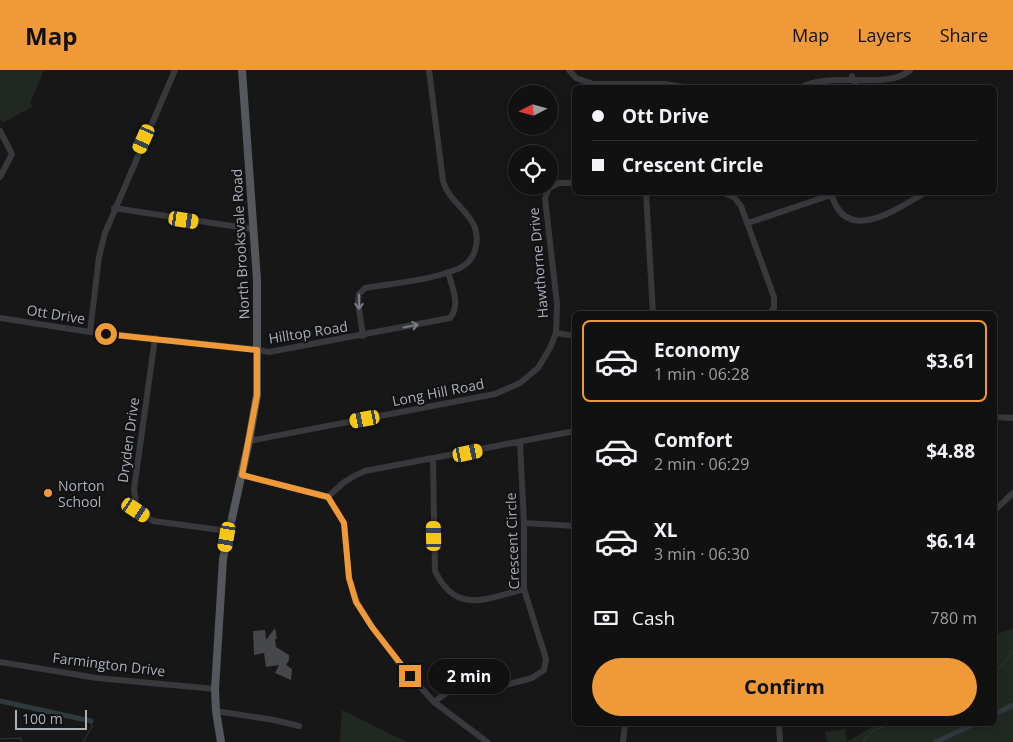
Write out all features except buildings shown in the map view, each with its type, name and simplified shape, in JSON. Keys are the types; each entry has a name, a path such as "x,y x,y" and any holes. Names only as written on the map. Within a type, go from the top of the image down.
{"main road":[{"name":"North Brooksvale Road","path":"222,742 216,710 215,689 223,559 242,475 257,395 257,280 242,70"}],"street":[{"path":"90,332 99,257 114,208 175,70"},
{"path":"429,70 446,192 470,219 477,237 473,256 466,264 448,272"},
{"path":"569,70 576,78 593,84 670,85"},
{"path":"808,85 827,78 904,76 910,70"},
{"path":"852,76 855,85"},
{"path":"0,131 12,154 0,177"},
{"name":"Hawthorne Drive","path":"556,333 556,304 545,198 549,188 559,183 572,183"},
{"path":"646,195 653,311"},
{"path":"729,195 734,197 742,206 774,297 774,308 772,311"},
{"path":"748,223 828,195"},
{"path":"831,195 837,208 847,218 862,222 876,219 920,195"},
{"path":"114,208 252,229"},
{"name":"Hilltop Road","path":"257,350 269,352 363,336 450,318 455,312 456,304 448,272 365,288 359,294 358,302 363,336"},
{"name":"Ott Drive","path":"0,318 90,332 257,350"},
{"path":"556,333 572,336"},
{"name":"Long Hill Road","path":"249,441 495,394 520,383 538,368 550,348 556,333"},
{"name":"Dryden Drive","path":"155,338 134,489 136,510 153,521 228,531"},
{"path":"997,417 1013,418"},
{"path":"328,497 340,484 358,474 572,432"},
{"name":"Crescent Circle","path":"434,702 453,688 473,685 502,686 532,678 544,670 546,659 524,589 524,523 520,442"},
{"path":"433,460 435,571 443,586 455,597 471,600 487,599 524,589"},
{"path":"242,475 328,497 344,523 349,578 356,602 372,627 399,663 434,702 487,742"},
{"path":"997,508 1013,493"},
{"path":"524,523 572,526"},
{"name":"Farmington Drive","path":"0,662 97,678 215,689"},
{"path":"216,710 299,726"},
{"path":"623,742 625,726"},
{"path":"779,726 780,742"}],"shaded area":[{"path":"0,70 44,70 30,104 34,106 2,123 0,118"},
{"path":"1013,628 1013,742 847,742 874,726 997,726 997,634"},
{"path":"342,710 407,742 340,742"},
{"path":"845,729 847,742 827,742 825,732"}],"waterway":[{"path":"997,671 1013,652"},
{"path":"0,701 91,721"},
{"path":"997,713 1013,705"},
{"path":"83,742 92,727 91,721"},
{"path":"863,742 875,730 888,726"},
{"path":"936,742 970,726"},
{"path":"0,739 21,738 21,742"}],"place":[{"name":"Norton School","path":"48,493"}],"route":[{"path":"106,334 257,350 257,395 242,475 328,497 344,523 347,536 346,556 349,578 356,602 372,627 410,676"}]}
